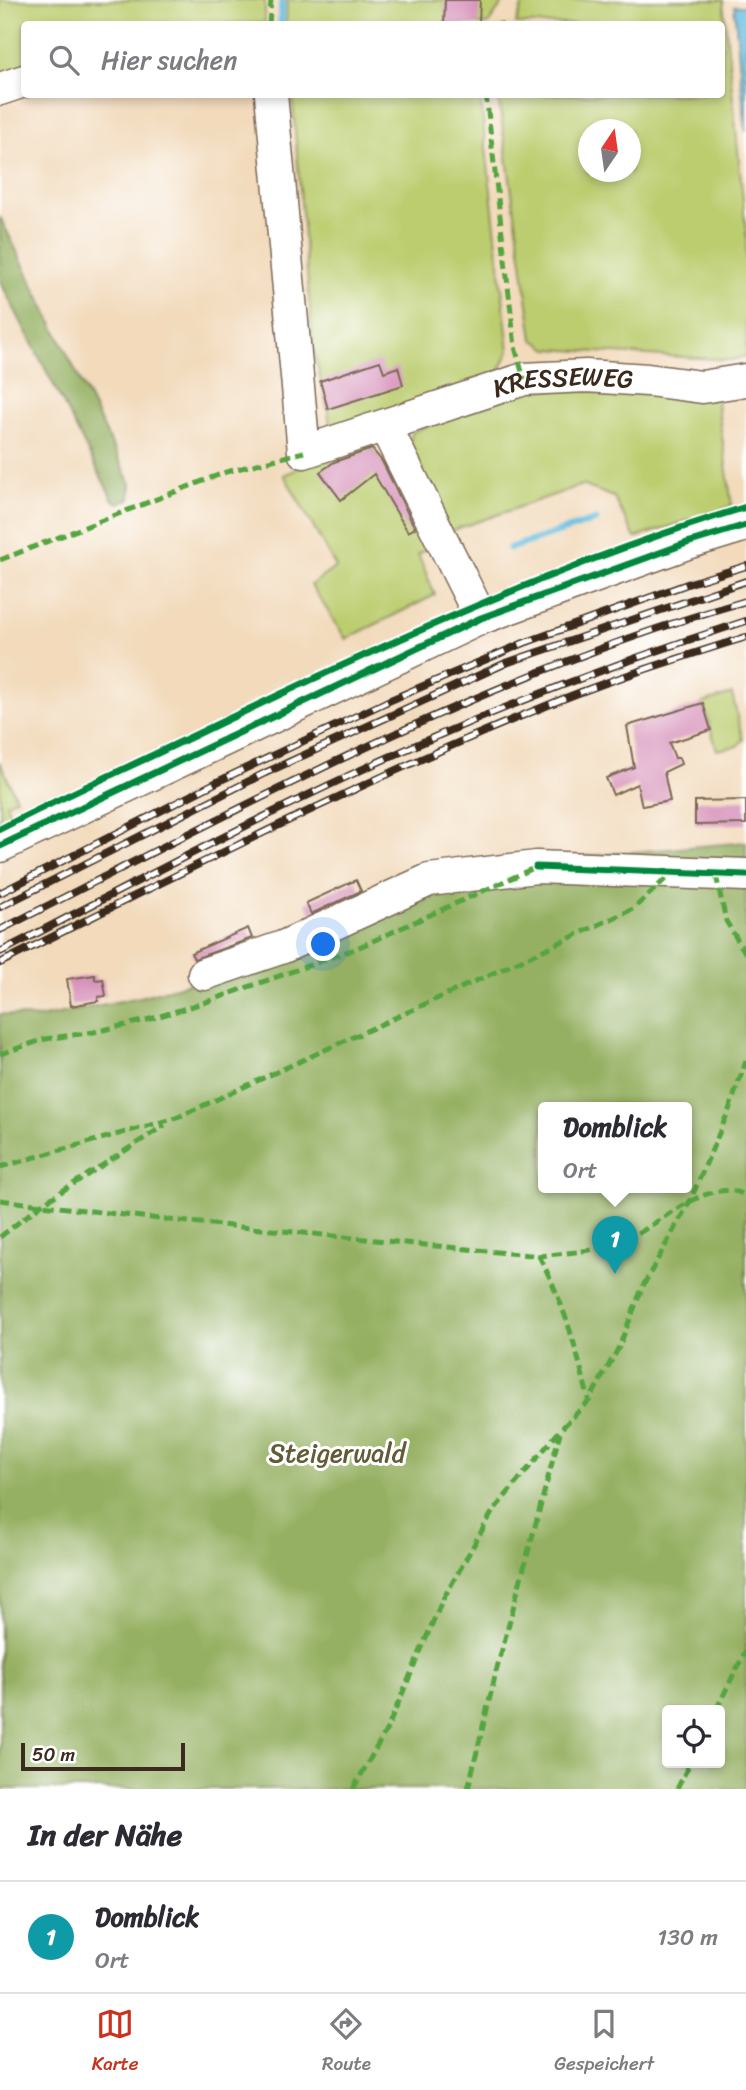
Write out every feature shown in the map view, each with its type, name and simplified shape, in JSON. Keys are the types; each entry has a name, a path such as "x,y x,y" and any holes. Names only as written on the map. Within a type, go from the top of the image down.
{"street":[{"path":"0,89 21,83"},
{"name":"KRESSEWEG","path":"271,98 304,452 524,379 598,377 702,387 746,380"},
{"path":"385,426 481,618"},
{"path":"0,846 481,618 687,543 746,525"},
{"path":"204,974 283,947 429,880 536,867 746,875"}],"green space":[{"path":"0,0 265,0 265,21 21,21 21,76 0,83"},
{"path":"287,0 505,0 490,21 286,21"},
{"path":"524,0 723,0 746,230 746,356 731,360 548,349 533,339 498,98 725,98 725,21 517,21"},
{"path":"292,98 480,98 509,351 497,376 331,431 313,345"},
{"path":"0,217 131,484 130,499 119,503 113,500 0,281"},
{"path":"523,389 716,395 732,506 635,538 614,497 582,485 448,532 409,449 412,432"},
{"path":"364,438 396,480 432,546 418,554 435,595 346,639 311,585 336,567 284,475"},
{"path":"732,694 743,740 737,746 717,750 703,703"},
{"path":"0,762 16,798 6,804 12,818 0,825"},
{"name":"Steigerwald","path":"746,842 746,1789 0,1789 0,1014 39,1018 140,997 204,979 486,865"}],"water":[{"path":"734,6 746,6 746,132"}],"building":[{"path":"445,0 480,0 479,21 444,21"},
{"path":"380,361 384,372 398,367 403,385 328,409 320,381"},
{"path":"372,449 382,461 415,528 408,532 374,474 341,500 320,472 334,462"},
{"path":"703,703 711,730 669,743 675,758 679,758 681,764 664,772 670,801 642,806 637,784 613,795 606,778 634,767 627,726"},
{"path":"746,800 746,824 695,825 695,801"},
{"path":"356,880 361,891 311,914 306,903"},
{"path":"248,928 252,938 194,959 191,953"},
{"path":"95,975 95,980 103,979 106,996 98,997 98,1001 71,1006 67,979"}],"waterway":[{"path":"281,21 282,0"},
{"path":"510,548 596,520"}],"railway":[{"path":"0,893 221,780 386,702 524,643 690,583 746,566"},
{"path":"0,907 265,773 506,663 746,581"},
{"path":"0,930 273,792 458,706 648,632 746,601"},
{"path":"0,952 263,817 423,742 583,677 746,621"},
{"path":"0,963 268,830 472,737 591,688 746,637"}],"marked path":[{"path":"269,21 271,0"},
{"path":"486,98 515,347 524,379"},
{"path":"0,560 226,472 304,452"},
{"path":"0,1054 45,1039 147,1020 209,1001 355,949 536,867"},
{"path":"0,1167 176,1118 633,909 672,873"},
{"path":"716,875 726,921 746,954"},
{"path":"353,1789 388,1727 442,1601 493,1511 561,1429 589,1401 619,1347 643,1286 690,1201 729,1110 746,1061"},
{"path":"0,1237 42,1204 165,1125"},
{"path":"0,1200 159,1219 539,1256 593,1249 624,1241 684,1205 717,1192 732,1191 746,1196"},
{"path":"539,1256 569,1327 589,1401"},
{"path":"468,1789 496,1672 560,1433"},
{"path":"718,1705 746,1650"},
{"path":"677,1789 688,1768"}],"cycle path":[{"path":"0,829 284,692 414,633 611,552 746,507"},
{"path":"0,846 481,618 687,543 746,525"},
{"path":"536,867 746,875"}],"place":[{"name":"Domblick","path":"615,1274"}]}
